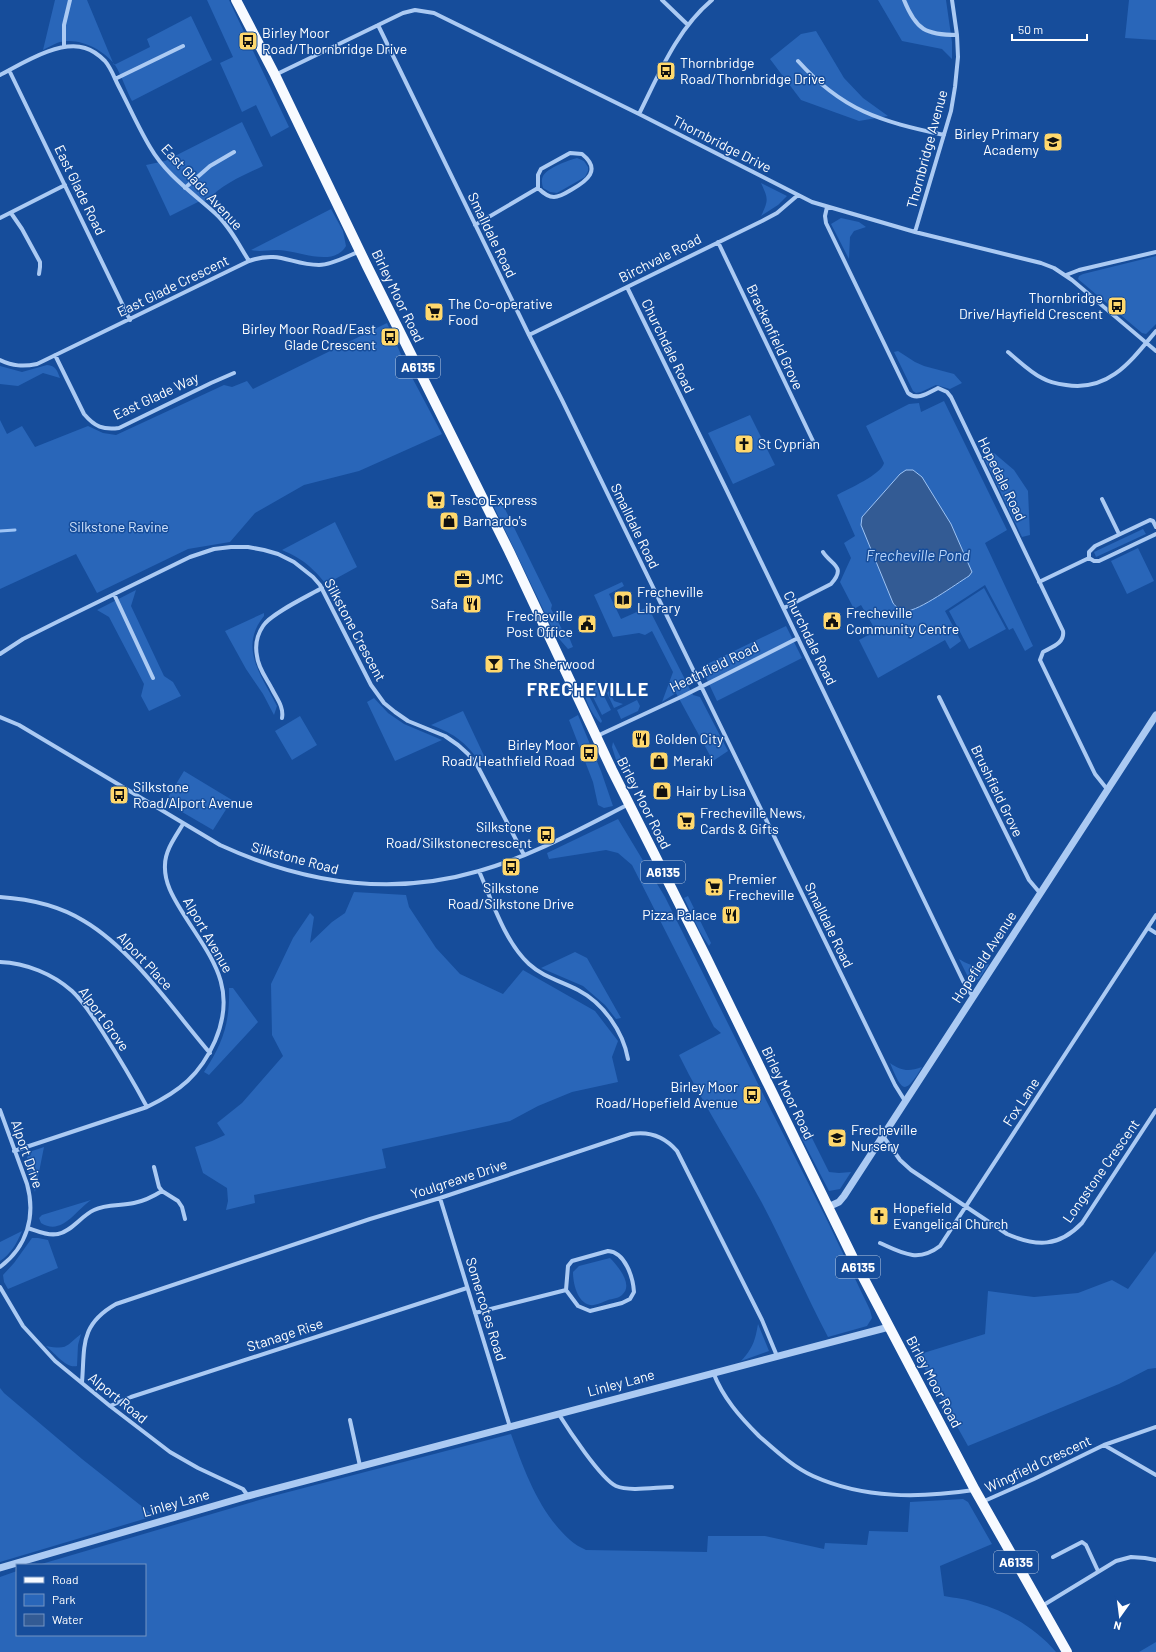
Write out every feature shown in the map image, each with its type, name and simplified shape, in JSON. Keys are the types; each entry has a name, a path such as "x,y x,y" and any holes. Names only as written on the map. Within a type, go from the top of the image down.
{"main road":[{"name":"Birley Moor Road","path":"236,0 275,75 360,251 509,551 628,804 706,957 828,1207 975,1490 1067,1652"}],"street":[{"path":"64,46 64,25 70,0"},
{"path":"662,0 688,25"},
{"path":"639,114 668,56 688,25 712,0"},
{"path":"904,0 918,25 924,30 931,33 957,35"},
{"name":"Thornbridge Avenue","path":"915,232 944,135 955,86 958,57 957,35 952,0"},
{"name":"Thornbridge Drive","path":"275,75 403,13 415,10 434,13 639,114 798,195 827,207 915,232 1041,263 1066,275 1156,351"},
{"name":"Smalldale Road","path":"378,25 891,1078 905,1101"},
{"name":"East Glade Avenue","path":"0,75 52,50 64,46 86,48 97,54 106,62 152,151 173,177 217,215 237,240 249,261"},
{"path":"115,79 183,46"},
{"path":"798,61 822,86 856,108 888,122 944,135"},
{"name":"East Glade Road","path":"9,70 130,320"},
{"path":"185,188 210,166 234,152"},
{"path":"570,153 582,154 590,163 592,168 590,177 584,183 560,196 549,196 538,188 538,175 541,169 570,153"},
{"path":"0,218 65,184"},
{"path":"475,224 538,188"},
{"name":"Birchvale Road","path":"529,335 777,213 798,195"},
{"name":"Hopedale Road","path":"827,207 825,216 826,223 908,393 911,396 920,397 938,388 948,392 1040,582 1064,636 1062,640 1043,652 1040,660 1095,774 1107,790"},
{"path":"11,213 22,229 40,262 39,274"},
{"name":"Brackenfield Grove","path":"718,242 813,441"},
{"name":"East Glade Crescent","path":"0,360 11,365 25,367 38,364 249,261 261,257 271,256 319,265 341,259 360,251"},
{"path":"1066,275 1078,270 1156,252"},
{"name":"Churchdale Road","path":"627,288 784,608 960,976 974,997"},
{"path":"1008,352 1033,373 1044,379 1057,384 1084,386 1100,383 1123,369 1156,331"},
{"name":"East Glade Way","path":"56,355 84,414 90,422 99,427 109,429 120,428 211,382 234,373"},
{"path":"1102,499 1119,534"},
{"path":"1089,558 1089,552 1095,546 1119,534 1150,520 1153,521 1156,527"},
{"path":"1089,558 1094,561 1099,561 1156,534"},
{"name":"Silkstone Crescent","path":"0,654 23,639 190,557 214,549 231,547 248,547 278,554 304,569 322,588 371,685 380,698 395,712 408,721 444,736 458,745 477,765 524,855"},
{"path":"784,608 831,584 835,579 838,573 837,567 823,552"},
{"path":"1040,582 1089,558"},
{"path":"282,718 282,707 260,667 257,657 256,646 259,635 263,625 271,618 322,588"},
{"path":"114,594 153,678"},
{"name":"Heathfield Road","path":"596,736 798,638"},
{"name":"Brushfield Grove","path":"939,697 1029,880 1040,893"},
{"name":"Hopefield Avenue","path":"828,1207 839,1202 844,1196 1156,715"},
{"name":"Silkstone Road","path":"0,717 19,725 220,845 245,857 306,876 337,882 395,884 428,881 478,871 524,855 575,832 628,804"},
{"name":"Alport Avenue","path":"14,1151 147,1107 176,1092 200,1068 210,1054 223,1019 225,994 222,981 217,968 175,900 166,877 166,854 183,824"},
{"path":"478,871 498,915 519,953 539,972 579,990 599,1006 608,1015 623,1040 628,1059"},
{"name":"Alport Place","path":"0,897 41,903 63,911 84,921 106,936 123,951 141,971 210,1054"},
{"name":"Fox Lane","path":"880,1242 909,1255 921,1256 940,1246 1156,915"},
{"path":"1148,928 1156,933"},
{"name":"Alport Grove","path":"0,962 13,963 38,971 49,976 72,991 80,999 97,1023 147,1107"},
{"name":"Alport Drive","path":"0,1110 30,1197 31,1210 28,1228 24,1239 16,1251 0,1267"},
{"name":"Longstone Crescent","path":"883,1136 900,1160 910,1170 1007,1234 1019,1239 1043,1243 1066,1237 1082,1223 1156,1110"},
{"name":"Youlgreave Drive","path":"82,1382 84,1344 87,1333 98,1316 116,1304 370,1219 440,1198 639,1132 658,1136 672,1145 682,1160 762,1320 777,1356"},
{"path":"154,1167 159,1187 162,1191 178,1201 185,1219"},
{"path":"28,1228 50,1235 57,1234 64,1232 83,1216 96,1209 133,1203 155,1196 162,1191"},
{"name":"Somercotes Road","path":"440,1198 510,1427"},
{"path":"608,1251 618,1255 629,1271 634,1292 630,1299 622,1303 590,1311 578,1306 566,1290 568,1266 572,1261 608,1251"},
{"name":"Alport Road","path":"0,1287 11,1308 28,1332 55,1361 170,1452 198,1468 243,1489 248,1496"},
{"name":"Stanage Rise","path":"110,1406 131,1397 467,1288"},
{"path":"475,1313 566,1290"},
{"name":"Linley Lane","path":"0,1568 248,1496 713,1372 889,1327"},
{"path":"713,1372 727,1400 740,1417 773,1449 812,1476 854,1489 879,1494 913,1495 975,1490"},
{"path":"558,1413 601,1472 616,1486 632,1488 672,1487"},
{"path":"350,1420 360,1466"},
{"name":"Wingfield Crescent","path":"982,1502 1104,1445 1156,1427"},
{"name":"Wingfield Crescent","path":"1104,1445 1156,1475"},
{"path":"1053,1557 1082,1542 1086,1545 1098,1572"},
{"path":"1041,1606 1116,1560 1131,1557 1156,1560"}],"green space":[{"path":"55,0 87,0 113,63 97,49 89,45 73,41 57,43 43,50"},
{"path":"207,0 229,0 289,127 271,137 256,105 242,112 220,63 233,57"},
{"path":"878,0 946,0 952,42 952,59 942,49 902,41"},
{"path":"1129,0 1156,0 1156,40 1125,38"},
{"path":"191,16 212,60 132,101 115,65 150,47 147,39"},
{"path":"816,31 844,78 863,98 888,116 859,121 801,100 770,59 801,34"},
{"path":"242,122 263,166 226,185 207,201 198,202 170,216 146,165 165,161"},
{"path":"577,158 584,161 588,167 585,177 557,193 550,192 543,188 542,179 545,173 558,165"},
{"path":"761,183 787,196 778,205 761,216 767,199"},
{"path":"331,209 343,231 346,246 340,253 323,257 284,250 251,250"},
{"path":"841,218 859,222 866,227 854,231 850,237 849,259 831,224"},
{"path":"1156,256 1156,324 1146,334 1142,333 1078,279 1079,276 1083,274"},
{"name":"Silkstone Ravine","path":"387,323 407,368 442,434 359,471 304,485 255,513 230,542 188,549 97,593 76,554 0,589 0,420 7,434 22,426 35,447 88,426 103,433 116,435 224,385 232,387 247,381 253,389"},
{"path":"898,351 924,366 954,374 962,383 950,389 936,385 916,393 913,391 894,352"},
{"path":"47,365 56,369 60,378 43,373 18,386 0,384 0,366 22,372"},
{"path":"944,401 1007,530 985,543 1033,646 1025,651 1013,628 1009,630 985,585 945,611 961,641 950,649 945,640 878,678 859,640 876,631 861,605 854,609 840,582 851,558 844,543 855,536 837,495 877,472 884,463 866,426 909,404 919,403 921,412"},
{"path":"750,415 775,465 733,484 708,433"},
{"path":"994,453 1014,470 1028,491 1030,535 1022,537 984,458"},
{"path":"497,504 503,505 552,605 551,609 563,631 567,632 573,647 568,649 555,634 494,507"},
{"path":"335,522 357,567 326,584 307,564 282,550"},
{"path":"1143,529 1146,534 1096,557 1094,552"},
{"path":"1138,548 1154,581 1127,594 1111,561"},
{"path":"622,582 624,586 609,594 621,619 648,607 693,695 700,697 728,751 713,761 676,693 662,702 673,672 652,631 645,635 639,633 613,637 594,595"},
{"path":"984,588 1006,629 969,649 949,611"},
{"path":"136,590 131,606 164,676 173,682 181,696 149,711 141,696 144,684 109,617 97,610"},
{"path":"264,613 264,616 256,628 253,639 253,651 259,673 277,706 274,715 225,631"},
{"path":"786,626 802,658 717,701 701,667"},
{"path":"596,680 611,710 602,715 588,687"},
{"path":"585,688 602,721 601,723 589,707"},
{"path":"609,691 614,701 623,704 614,708 607,693"},
{"path":"374,698 388,713 404,724 442,740 395,761 367,702"},
{"path":"637,700 640,706 638,711 621,719 617,710"},
{"path":"463,711 487,762 482,765 466,745 460,740 440,728 431,725"},
{"path":"578,715 601,771 613,806 604,808 598,805 593,782 569,720"},
{"path":"300,716 317,745 292,760 275,731"},
{"path":"613,742 624,764 618,766 612,747"},
{"path":"184,771 232,800 213,830 165,802"},
{"path":"618,819 665,897 826,1218 870,1310 872,1318 867,1326 828,1337 762,1203 709,1111 679,1055 721,1033 714,1027 632,865 618,853 606,850 549,859 547,853"},
{"path":"354,892 406,895 409,907 436,948 460,974 503,994 523,970 595,1011 618,1041 612,1057 618,1082 572,1092 538,1106 510,1121 382,1149 386,1168 254,1195 255,1203 226,1210 228,1201 227,1188 203,1173 195,1147 225,1135 217,1123 242,1103 283,1056 272,1035 271,984 293,938 310,913 314,917 310,943 332,922 345,913"},
{"path":"688,896 711,943 709,946 700,932 684,898"},
{"path":"575,952 587,958 621,1018 616,1019 605,1005 583,986 541,968"},
{"path":"959,959 973,965 989,964 979,979 974,981 969,979"},
{"path":"229,988 233,988 258,1022 209,1075 204,1072 221,1042 227,1022"},
{"path":"890,1063 905,1070 913,1070 922,1067 911,1083 904,1087 898,1080"},
{"path":"810,1134 829,1172 851,1172 840,1189 829,1191 801,1137"},
{"path":"44,1147 35,1192 27,1168 27,1157 32,1151"},
{"path":"91,1200 62,1224 49,1226 41,1223 39,1218 42,1215"},
{"path":"22,1231 13,1248 0,1261 0,1242"},
{"path":"32,1238 48,1240 58,1268 8,1289 4,1282 3,1275 14,1263"},
{"path":"1156,1251 1156,1368 1148,1369 1119,1384 968,1446 917,1355 985,1334 988,1291 1034,1297 1078,1293 1112,1280 1128,1289"},
{"path":"610,1258 624,1276 626,1281 625,1291 619,1297 590,1305 579,1296 574,1281 573,1272 579,1266"},
{"path":"758,1324 769,1351 741,1361 753,1344"},
{"path":"81,1334 78,1345 77,1366 64,1363 46,1346 59,1348 66,1346"},
{"path":"0,1388 82,1459 154,1516 0,1562"},
{"path":"511,1434 534,1491 541,1504 559,1529 577,1545 586,1550 707,1552 708,1536 765,1536 824,1549 825,1543 867,1545 869,1531 908,1532 910,1502 963,1499 968,1502 992,1544 940,1566 944,1596 988,1606 1009,1616 1030,1628 1056,1652 0,1652 0,1577 16,1571 16,1636 146,1636 146,1564 41,1564 273,1496"},
{"path":"1156,1642 1156,1652 1139,1652"}],"water":[{"name":"Frecheville Pond","path":"906,470 913,470 922,477 951,524 972,572 969,576 947,591 920,607 906,611 898,608 893,603 861,525 862,517 900,474"}],"waterway":[{"path":"0,531 15,530"}],"place":[{"name":"Birley Moor Road/Thornbridge Drive","path":"248,41"},
{"name":"Thornbridge Road/Thornbridge Drive","path":"666,71"},
{"name":"Birley Primary Academy","path":"1053,142"},
{"name":"Thornbridge Drive/Hayfield Crescent","path":"1117,306"},
{"name":"The Co-operative Food","path":"434,312"},
{"name":"Birley Moor Road/East Glade Crescent","path":"390,337"},
{"name":"St Cyprian","path":"744,444"},
{"name":"Tesco Express","path":"436,500"},
{"name":"Barnardo's","path":"449,521"},
{"name":"JMC","path":"463,579"},
{"name":"Frecheville Library","path":"623,600"},
{"name":"Safa","path":"472,604"},
{"name":"Frecheville Community Centre","path":"832,621"},
{"name":"Frecheville Post Office","path":"587,624"},
{"name":"The Sherwood","path":"494,664"},
{"name":"Golden City","path":"641,739"},
{"name":"Birley Moor Road/Heathfield Road","path":"589,753"},
{"name":"Meraki","path":"659,761"},
{"name":"Hair by Lisa","path":"662,791"},
{"name":"Silkstone Road/Alport Avenue","path":"119,795"},
{"name":"Frecheville News, Cards & Gifts","path":"686,821"},
{"name":"Silkstone Road/Silkstonecrescent","path":"546,835"},
{"name":"Silkstone Road/Silkstone Drive","path":"511,867"},
{"name":"Premier Frecheville","path":"714,887"},
{"name":"Pizza Palace","path":"731,915"},
{"name":"Birley Moor Road/Hopefield Avenue","path":"752,1095"},
{"name":"Frecheville Nursery","path":"837,1138"},
{"name":"Hopefield Evangelical Church","path":"879,1216"}],"district":[{"name":"FRECHEVILLE","path":"588,690"}]}
